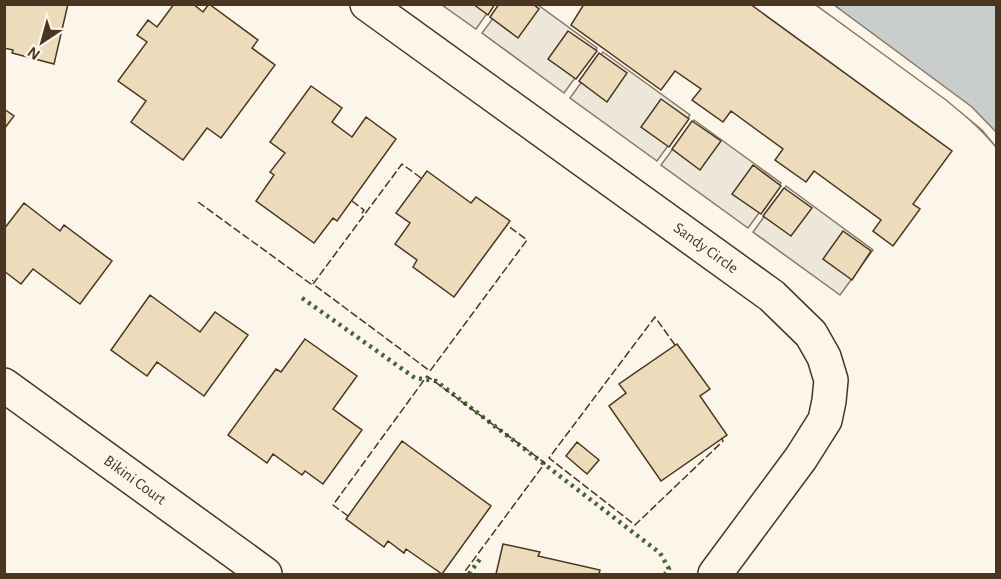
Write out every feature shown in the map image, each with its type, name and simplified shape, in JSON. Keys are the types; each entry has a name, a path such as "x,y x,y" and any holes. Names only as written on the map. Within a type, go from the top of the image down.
{"street":[{"name":"Sandy Circle","path":"367,4 772,296 811,334 825,357 831,380 825,420 801,458 715,574"},
{"name":"Bikini Court","path":"4,385 265,574"}],"shaded area":[{"path":"442,5 493,5 476,29"},
{"path":"503,5 538,5 597,48 564,93 482,33"},
{"path":"816,5 996,5 996,147 957,108 934,89"},
{"path":"603,52 690,115 657,161 570,98"},
{"path":"694,120 781,183 748,228 661,165"},
{"path":"786,186 873,250 840,295 753,232"}],"pier":[{"path":"816,5 834,5 972,107 996,132 996,147 982,130 946,100"}],"building":[{"path":"4,4 68,4 54,64 12,53 13,50 4,48"},
{"path":"174,4 193,4 203,12 209,4 258,40 252,48 275,65 221,138 207,128 183,160 131,122 146,101 118,81 147,42 137,35 148,20 157,27"},
{"path":"473,4 495,4 488,15"},
{"path":"499,4 533,4 539,9 518,38 490,17"},
{"path":"584,4 750,4 952,151 913,204 920,209 893,246 873,231 881,220 814,171 806,182 775,160 783,149 731,111 723,122 692,100 701,89 675,71 661,90 571,25"},
{"path":"568,31 597,51 576,79 548,59"},
{"path":"599,53 627,73 607,102 579,81"},
{"path":"311,86 342,108 332,122 352,137 366,117 396,139 337,221 333,218 314,243 256,201 274,175 270,172 285,153 270,142"},
{"path":"661,99 689,119 669,147 641,127"},
{"path":"4,109 14,116 4,129"},
{"path":"692,121 721,141 700,170 672,149"},
{"path":"753,165 781,186 761,214 732,194"},
{"path":"427,171 471,203 476,197 510,221 454,297 413,267 417,260 395,244 410,223 396,213"},
{"path":"784,188 812,208 791,236 763,216"},
{"path":"24,203 60,231 64,225 112,261 80,304 33,269 21,284 4,271 4,229"},
{"path":"843,231 871,251 852,280 823,259"},
{"path":"150,295 200,332 215,312 248,335 204,396 157,362 147,376 111,350"},
{"path":"305,339 357,376 333,409 362,430 323,484 305,471 302,475 273,454 267,463 228,435 276,369 281,372"},
{"path":"677,344 710,389 700,396 727,435 661,481 609,406 626,393 619,384"},
{"path":"402,441 491,506 442,574 406,549 404,553 388,541 384,547 346,519"},
{"path":"577,442 599,460 587,474 566,456"},
{"path":"503,544 540,552 538,556 600,570 599,574 496,574"}],"hedge":[{"path":"302,298 415,378 436,381 660,553 669,569 665,574"},
{"path":"469,574 480,559"}],"fence":[{"path":"421,178 402,164 313,284 430,371 527,240 507,225"},
{"path":"352,201 364,210 361,215"},
{"path":"198,202 311,284 313,280"},
{"path":"675,345 655,317 549,458 635,525 723,441 722,439"},
{"path":"348,516 333,505 427,376 545,463 463,574"}]}
